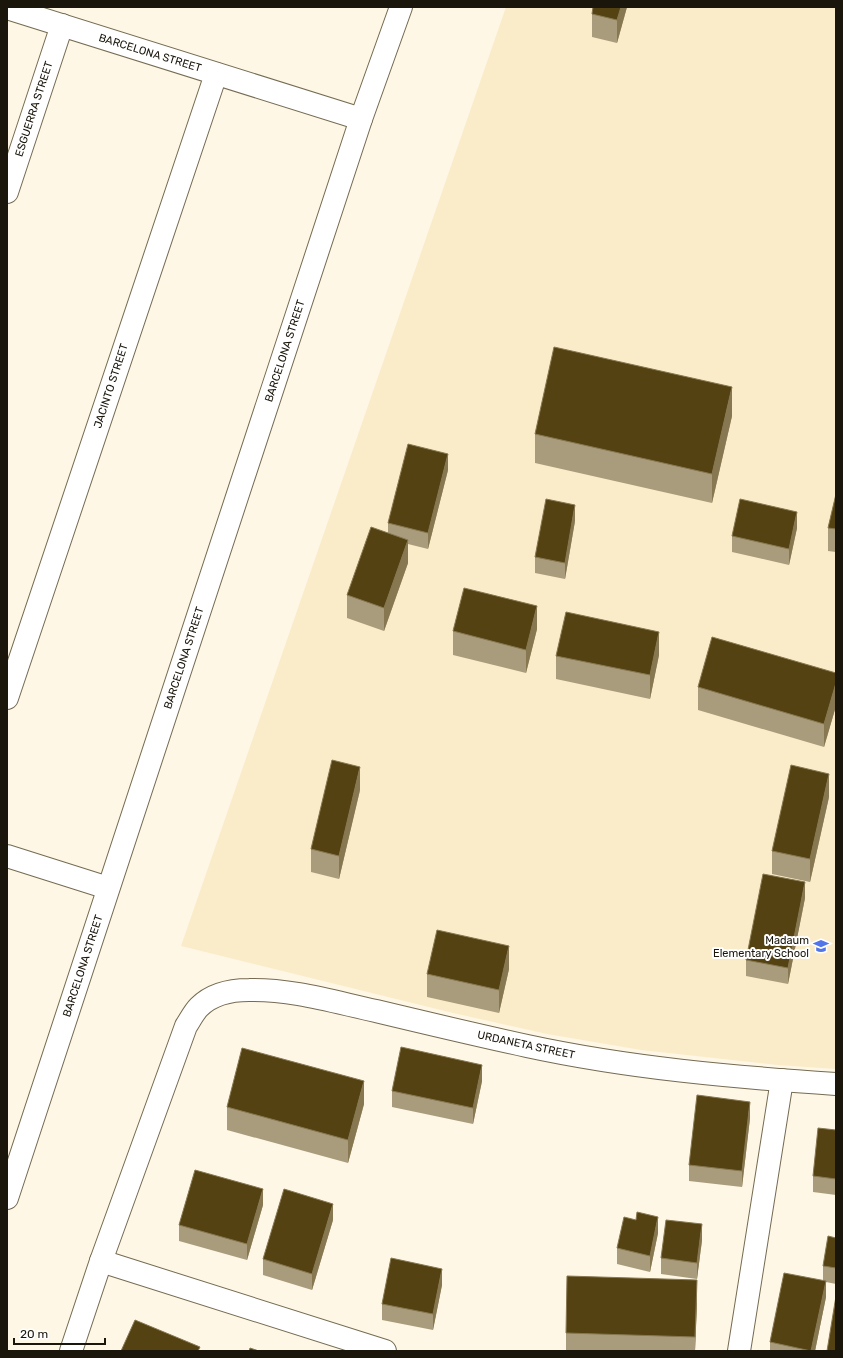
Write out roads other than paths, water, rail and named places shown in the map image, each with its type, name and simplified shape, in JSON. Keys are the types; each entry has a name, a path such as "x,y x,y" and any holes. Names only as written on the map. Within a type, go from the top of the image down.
{"street":[{"name":"BARCELONA STREET","path":"7,1198 361,119 401,7"},
{"name":"BARCELONA STREET","path":"7,8 361,119"},
{"name":"ESGUERRA STREET","path":"7,192 62,25"},
{"name":"JACINTO STREET","path":"7,698 216,74"},
{"path":"7,856 108,888"},
{"name":"URDANETA STREET","path":"100,1261 186,1026 200,1006 220,993 248,990 278,991 313,997 576,1056 640,1066 836,1084"},
{"path":"739,1351 782,1080"},
{"path":"71,1351 100,1261 385,1351"}],"place":[{"name":"Madaum Elementary School","path":"821,946"}]}
